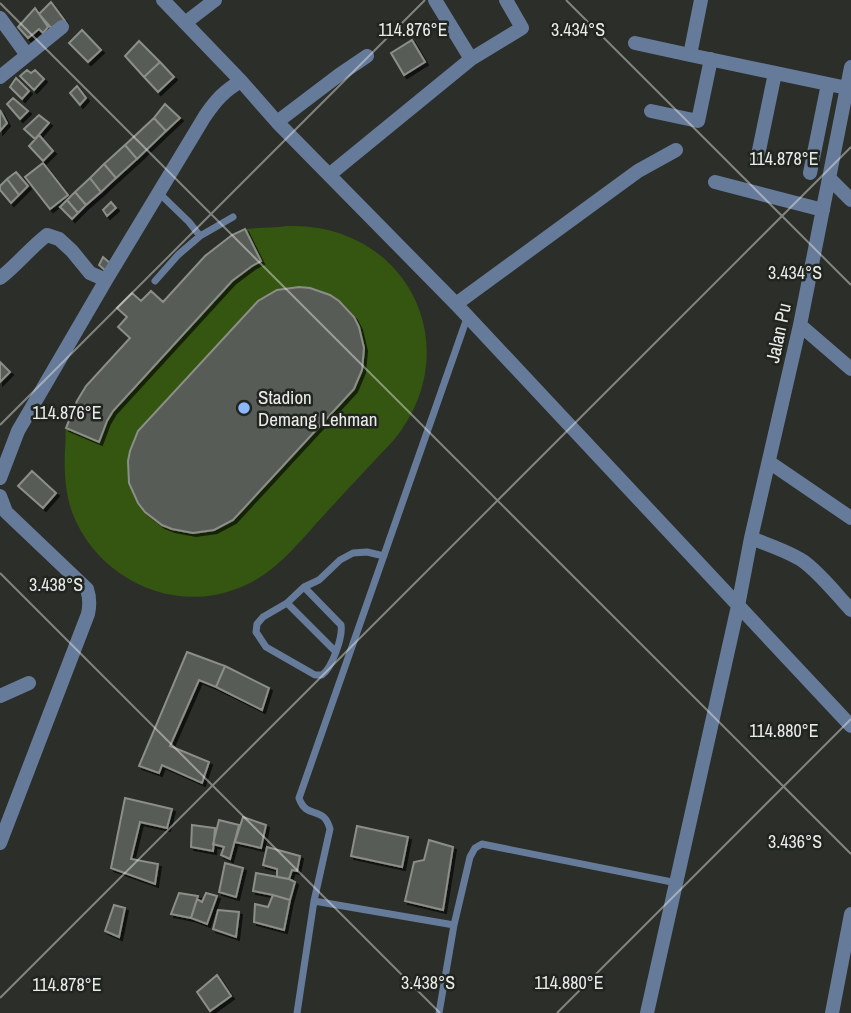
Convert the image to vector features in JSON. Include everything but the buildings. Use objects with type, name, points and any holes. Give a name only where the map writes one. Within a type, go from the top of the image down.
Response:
[{"type":"street","points":[[163,0],[277,122],[456,304],[851,726]]},
{"type":"street","points":[[185,23],[215,0]]},
{"type":"street","points":[[435,0],[471,60]]},
{"type":"street","points":[[329,175],[471,60],[523,28],[506,0]]},
{"type":"street","points":[[690,55],[701,0]]},
{"type":"street","points":[[0,18],[27,55]]},
{"type":"street","points":[[0,77],[62,27]]},
{"type":"street","points":[[635,43],[846,88]]},
{"type":"street","points":[[277,122],[367,56]]},
{"type":"street","points":[[651,111],[698,121],[711,60]]},
{"type":"street","name":"Jalan Pu","points":[[647,1013],[800,325],[851,67]]},
{"type":"street","points":[[757,160],[775,73]]},
{"type":"street","points":[[0,478],[18,431],[158,192],[212,106],[225,90],[240,81]]},
{"type":"street","points":[[810,173],[828,84]]},
{"type":"street","points":[[456,304],[638,171],[676,150]]},
{"type":"street","points":[[829,178],[851,200]]},
{"type":"street","points":[[716,182],[823,210]]},
{"type":"street","points":[[0,278],[47,235],[59,239],[90,273],[106,279]]},
{"type":"street","points":[[800,325],[851,369]]},
{"type":"street","points":[[769,461],[851,518]]},
{"type":"street","points":[[0,496],[6,512],[86,589],[90,604],[0,843]]},
{"type":"street","points":[[751,538],[802,560],[851,610]]},
{"type":"street","points":[[0,696],[29,683]]},
{"type":"street","points":[[832,1013],[851,914]]},
{"type":"lane","points":[[158,192],[190,222],[200,236]]},
{"type":"lane","points":[[155,281],[178,255],[200,236],[233,217]]},
{"type":"lane","points":[[297,1013],[314,901],[330,829],[324,815],[307,811],[299,798],[468,317]]},
{"type":"lane","points":[[304,587],[341,625],[342,632],[328,671],[322,676],[315,675],[266,646],[256,632],[257,624],[304,587],[319,580],[340,560],[353,553],[367,552],[384,556]]},
{"type":"lane","points":[[287,603],[335,650]]},
{"type":"lane","points":[[439,1013],[454,925],[470,857],[475,848],[482,844],[677,883]]},
{"type":"lane","points":[[314,901],[454,925]]},
{"type":"green space","name":"Stadion Demang Lehman","points":[[287,226],[329,230],[365,245],[394,268],[414,297],[425,331],[426,368],[415,405],[393,441],[295,547],[262,576],[236,589],[211,596],[186,597],[162,593],[117,572],[83,535],[72,512],[66,489],[66,431],[70,417],[93,381],[130,338],[118,327],[127,317],[117,308],[132,293],[141,301],[151,291],[164,302],[214,248],[237,232]]},
{"type":"place","name":"Stadion Demang Lehman","points":[[244,408]]}]
